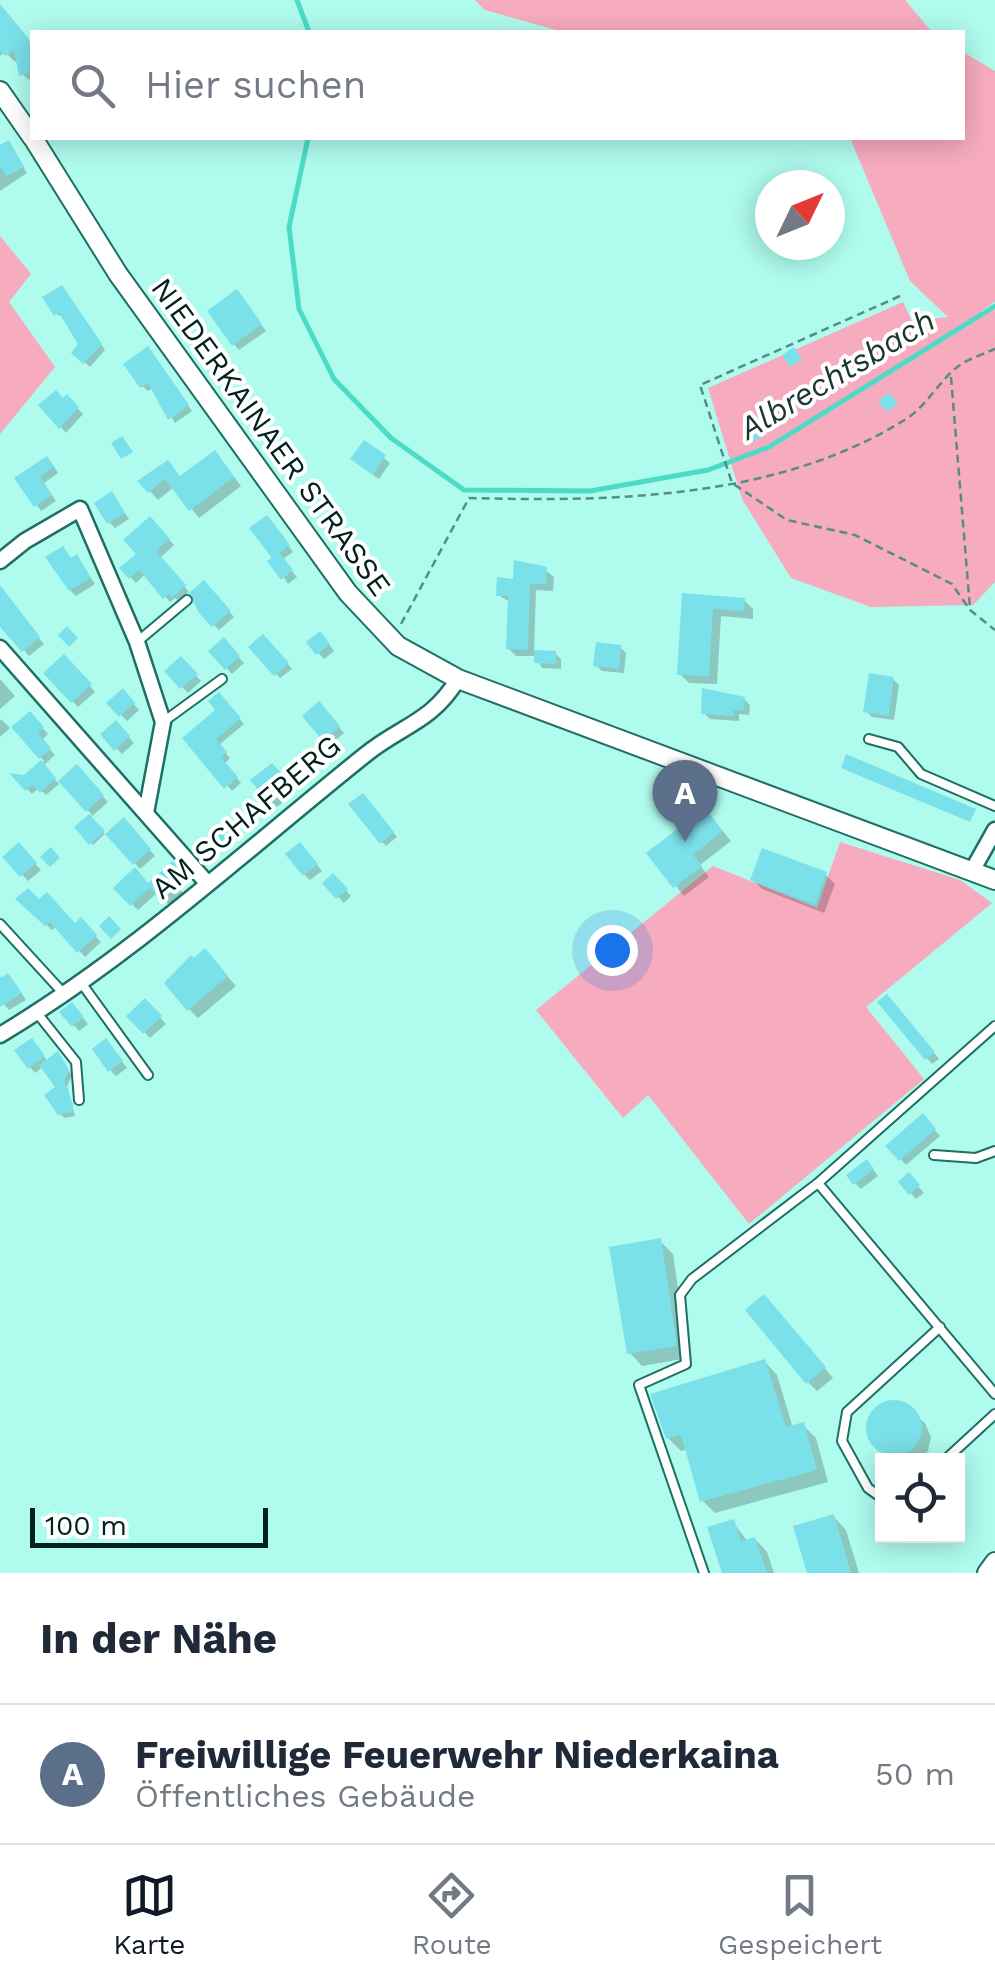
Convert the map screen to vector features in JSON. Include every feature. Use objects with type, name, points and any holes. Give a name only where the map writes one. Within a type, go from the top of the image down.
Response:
[{"type":"street","name":"NIEDERKAINAER STRASSE","points":[[0,91],[30,133]]},
{"type":"street","name":"NIEDERKAINAER STRASSE","points":[[35,140],[118,274],[348,593],[392,641],[420,662],[458,679],[995,880]]},
{"type":"street","points":[[0,561],[24,541],[80,509],[137,642],[163,722],[146,812]]},
{"type":"street","points":[[0,648],[208,884]]},
{"type":"street","name":"AM SCHAFBERG","points":[[0,1035],[82,984],[369,752],[442,706],[458,679]]},
{"type":"street","points":[[972,871],[995,830]]},
{"type":"street","points":[[987,1573],[995,1562]]},
{"type":"lane","points":[[137,642],[186,600]]},
{"type":"lane","points":[[163,722],[222,680]]},
{"type":"lane","points":[[869,739],[898,746],[921,774],[995,806]]},
{"type":"lane","points":[[0,924],[65,996]]},
{"type":"lane","points":[[82,984],[148,1075]]},
{"type":"lane","points":[[38,1012],[76,1062],[79,1100]]},
{"type":"lane","points":[[704,1573],[639,1385],[686,1364],[680,1295],[692,1279],[818,1183],[993,1031]]},
{"type":"lane","points":[[934,1155],[976,1158],[995,1152]]},
{"type":"lane","points":[[818,1183],[995,1394]]},
{"type":"lane","points":[[875,1493],[868,1488],[842,1441],[848,1412],[940,1327]]},
{"type":"lane","points":[[953,1453],[995,1414]]},
{"type":"path","points":[[900,296],[700,386],[732,483],[788,520],[855,535],[952,584],[970,610],[995,630]]},
{"type":"path","points":[[392,641],[469,498],[596,501],[732,483],[834,454],[909,418],[959,365],[995,349]]},
{"type":"path","points":[[951,374],[970,610]]},
{"type":"shaded area","points":[[475,0],[905,0],[930,30],[556,30],[485,10]]},
{"type":"shaded area","points":[[965,53],[995,71],[995,302],[980,312],[995,310],[995,582],[973,605],[871,607],[791,578],[742,499],[708,388],[903,302],[912,321],[948,317],[910,281],[851,140],[965,140]]},
{"type":"shaded area","points":[[0,236],[31,274],[9,302],[55,367],[0,434]]},
{"type":"shaded area","points":[[840,842],[960,880],[992,903],[866,1007],[924,1079],[749,1224],[648,1095],[623,1118],[536,1010],[713,866],[817,908]]},
{"type":"building","points":[[0,4],[29,39],[30,73],[19,76],[14,50],[5,56],[0,50]]},
{"type":"building","points":[[9,140],[24,167],[6,176],[0,166],[0,145]]},
{"type":"building","points":[[62,285],[102,344],[83,364],[71,353],[78,344],[59,313],[54,316],[42,297]]},
{"type":"building","points":[[237,289],[262,324],[232,346],[207,311]]},
{"type":"building","points":[[148,346],[189,405],[168,420],[148,383],[140,388],[123,364]]},
{"type":"building","points":[[794,347],[802,359],[790,367],[782,355]]},
{"type":"building","points":[[56,390],[63,398],[67,394],[79,407],[59,429],[38,405]]},
{"type":"building","points":[[890,393],[898,404],[886,412],[878,400]]},
{"type":"building","points":[[755,424],[762,437],[750,443],[743,431]]},
{"type":"building","points":[[122,436],[133,452],[121,459],[111,443]]},
{"type":"building","points":[[364,440],[386,455],[373,475],[350,459]]},
{"type":"building","points":[[215,450],[234,477],[189,511],[165,479],[148,493],[137,481],[168,460],[180,476]]},
{"type":"building","points":[[47,456],[54,466],[40,477],[52,495],[34,507],[14,478]]},
{"type":"building","points":[[112,491],[125,513],[107,524],[94,503]]},
{"type":"building","points":[[267,515],[290,545],[272,558],[249,528]]},
{"type":"building","points":[[150,516],[170,539],[156,551],[186,585],[172,598],[169,594],[163,599],[139,570],[129,579],[119,568],[136,554],[123,540]]},
{"type":"building","points":[[63,546],[71,558],[77,554],[91,578],[69,591],[45,557]]},
{"type":"building","points":[[280,553],[293,570],[281,580],[267,561]]},
{"type":"building","points":[[514,560],[547,567],[546,584],[530,584],[528,650],[506,649],[508,596],[496,596],[497,577],[513,579]]},
{"type":"building","points":[[204,580],[231,611],[212,627],[189,593]]},
{"type":"building","points":[[0,585],[40,637],[22,652],[0,627]]},
{"type":"building","points":[[682,593],[745,598],[744,611],[713,609],[709,676],[677,675]]},
{"type":"building","points":[[67,626],[78,638],[69,647],[58,635]]},
{"type":"building","points":[[320,631],[330,644],[316,655],[306,642]]},
{"type":"building","points":[[263,634],[289,663],[274,676],[248,647]]},
{"type":"building","points":[[224,637],[240,656],[225,670],[208,651]]},
{"type":"building","points":[[596,642],[621,645],[619,669],[593,666]]},
{"type":"building","points":[[534,650],[556,651],[556,664],[534,663]]},
{"type":"building","points":[[64,654],[92,684],[71,703],[43,673]]},
{"type":"building","points":[[181,656],[198,674],[180,689],[164,671]]},
{"type":"building","points":[[869,673],[894,677],[889,716],[863,712]]},
{"type":"building","points":[[123,688],[135,703],[119,717],[106,703]]},
{"type":"building","points":[[702,688],[745,697],[744,710],[734,710],[734,716],[701,714]]},
{"type":"building","points":[[219,692],[241,718],[216,739],[227,752],[221,757],[238,777],[224,789],[182,738],[215,710],[208,701]]},
{"type":"building","points":[[319,701],[340,726],[323,741],[302,716]]},
{"type":"building","points":[[30,711],[44,727],[38,733],[51,748],[39,759],[11,727]]},
{"type":"building","points":[[116,720],[130,736],[114,751],[100,734]]},
{"type":"building","points":[[846,754],[976,809],[970,822],[841,768]]},
{"type":"building","points":[[41,760],[56,778],[40,793],[33,785],[25,791],[9,773],[24,775]]},
{"type":"building","points":[[272,763],[281,773],[275,778],[285,790],[269,803],[250,780]]},
{"type":"building","points":[[77,764],[104,795],[86,812],[58,781]]},
{"type":"building","points":[[363,793],[394,832],[380,844],[348,804]]},
{"type":"building","points":[[705,808],[723,831],[693,855],[702,866],[673,888],[646,853]]},
{"type":"building","points":[[89,814],[105,831],[89,845],[74,827]]},
{"type":"building","points":[[124,817],[151,849],[133,865],[105,834]]},
{"type":"building","points":[[220,823],[230,834],[219,844],[209,832]]},
{"type":"building","points":[[19,842],[37,863],[20,877],[2,857]]},
{"type":"building","points":[[300,842],[318,864],[303,876],[285,854]]},
{"type":"building","points":[[51,847],[60,858],[50,867],[40,857]]},
{"type":"building","points":[[762,848],[827,872],[815,905],[750,880]]},
{"type":"building","points":[[173,861],[181,869],[172,878],[180,886],[161,901],[150,888],[130,906],[113,888],[135,867],[148,883]]},
{"type":"building","points":[[333,873],[348,889],[336,899],[322,883]]},
{"type":"building","points":[[28,888],[39,899],[47,892],[75,923],[81,917],[97,935],[77,953],[50,922],[45,926],[15,899]]},
{"type":"building","points":[[109,916],[121,929],[111,939],[99,926]]},
{"type":"building","points":[[205,948],[228,976],[187,1011],[164,983],[191,955],[194,958]]},
{"type":"building","points":[[8,973],[22,993],[0,1007],[0,978]]},
{"type":"building","points":[[887,994],[935,1052],[925,1060],[877,1002]]},
{"type":"building","points":[[145,998],[162,1016],[143,1034],[126,1016]]},
{"type":"building","points":[[72,1002],[84,1017],[72,1027],[59,1012]]},
{"type":"building","points":[[32,1038],[45,1056],[28,1069],[14,1050]]},
{"type":"building","points":[[106,1038],[123,1061],[108,1072],[92,1049]]},
{"type":"building","points":[[58,1051],[69,1070],[64,1081],[73,1105],[72,1112],[58,1115],[44,1095],[55,1087],[39,1065]]},
{"type":"building","points":[[923,1113],[936,1129],[899,1161],[885,1146]]},
{"type":"building","points":[[867,1159],[874,1169],[853,1185],[846,1175]]},
{"type":"building","points":[[909,1172],[920,1185],[909,1195],[898,1182]]},
{"type":"building","points":[[661,1238],[677,1346],[627,1354],[609,1247]]},
{"type":"building","points":[[764,1294],[826,1367],[806,1384],[745,1310]]},
{"type":"building","points":[[765,1359],[786,1427],[804,1422],[817,1470],[700,1502],[681,1435],[666,1439],[650,1394]]},
{"type":"building","points":[[883,1402],[905,1402],[920,1417],[920,1439],[906,1453],[882,1453],[868,1439],[868,1417]]},
{"type":"building","points":[[834,1514],[851,1573],[807,1573],[793,1526]]},
{"type":"building","points":[[734,1519],[741,1541],[755,1537],[767,1573],[722,1573],[707,1527]]},
{"type":"waterway","name":"Albrechtsbach","points":[[297,0],[308,30]]},
{"type":"waterway","name":"Albrechtsbach","points":[[308,140],[289,227],[299,309],[334,379],[391,438],[464,490],[590,491],[708,470],[769,447],[995,306]]},
{"type":"place","name":"Freiwillige Feuerwehr Niederkaina","points":[[685,842]]}]
